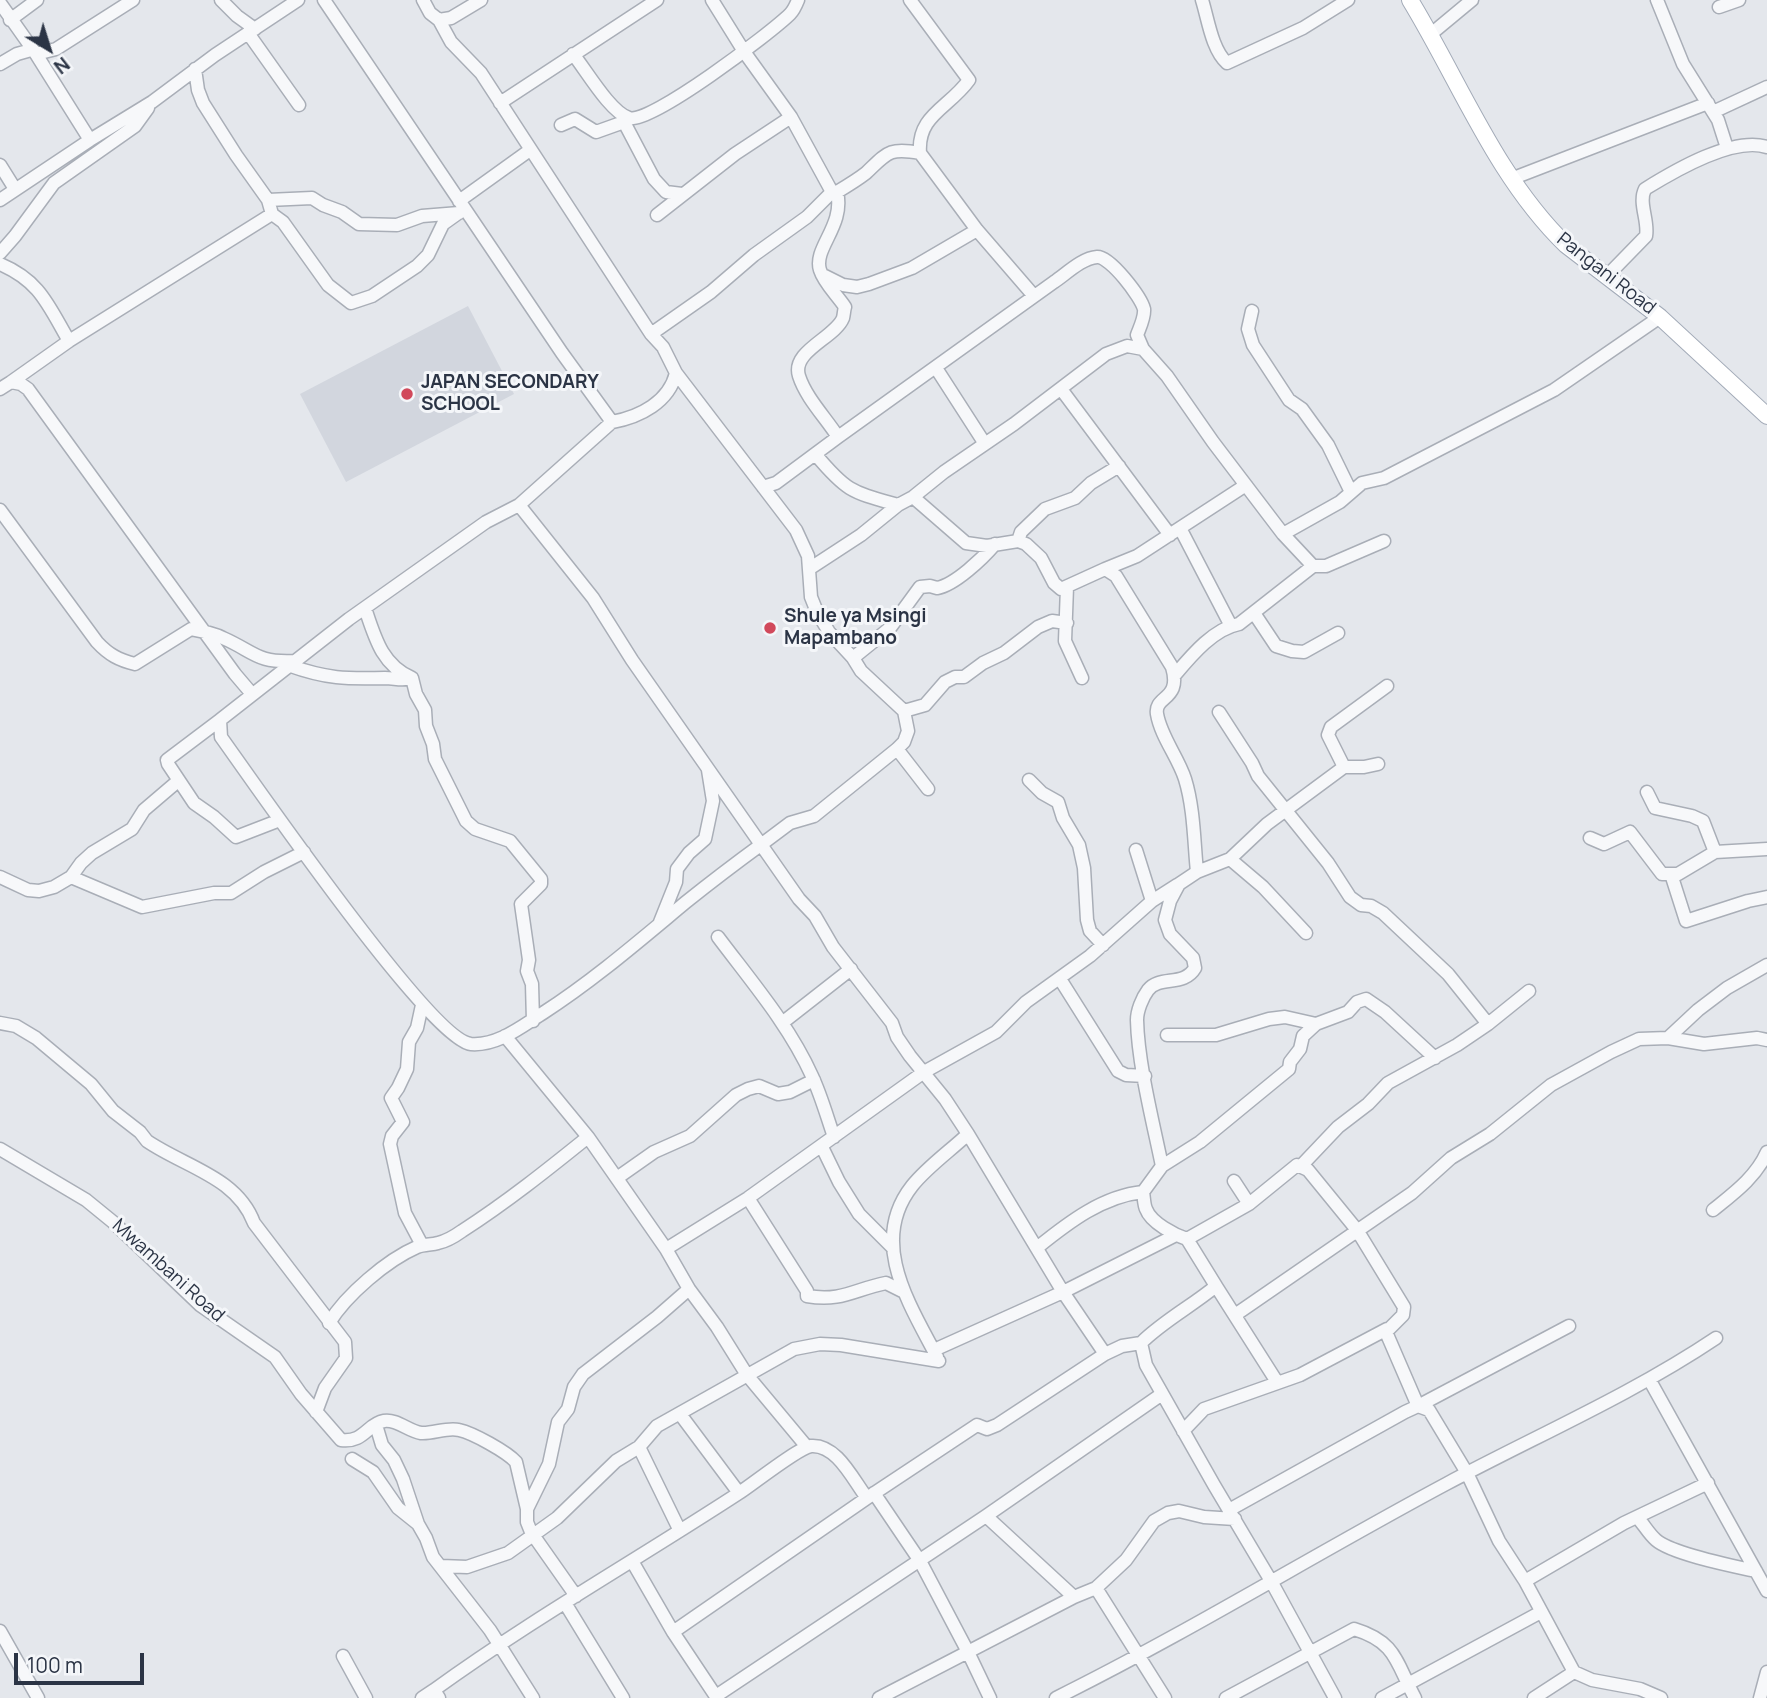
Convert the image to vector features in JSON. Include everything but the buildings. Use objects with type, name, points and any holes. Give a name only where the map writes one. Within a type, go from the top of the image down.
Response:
[{"type":"main road","name":"Pangani Road","points":[[1410,0],[1511,179],[1552,232],[1660,317],[1767,416]]},
{"type":"street","points":[[10,20],[37,0]]},
{"type":"street","points":[[0,64],[17,54],[56,49],[133,0]]},
{"type":"street","points":[[221,0],[251,31],[299,105]]},
{"type":"street","points":[[0,200],[152,102],[195,69],[298,0]]},
{"type":"street","points":[[324,0],[461,208],[612,422]]},
{"type":"street","points":[[220,720],[221,737],[341,903],[422,1005],[462,1042],[480,1044],[505,1036],[533,1021],[595,978],[762,844],[790,824],[814,816],[897,749],[904,742],[908,731],[904,712],[861,671],[829,632],[817,612],[811,597],[808,556],[796,530],[676,373],[663,347],[650,334],[481,72],[452,42],[423,0]]},
{"type":"street","points":[[439,20],[451,18],[481,0]]},
{"type":"street","points":[[500,103],[657,0]]},
{"type":"street","points":[[712,0],[745,53],[792,117],[835,192],[839,212],[833,230],[819,255],[821,274],[845,307],[843,318],[834,330],[804,355],[798,374],[838,437]]},
{"type":"street","points":[[561,125],[575,119],[596,132],[655,110],[745,53],[793,12],[798,0]]},
{"type":"street","points":[[910,0],[969,80],[923,126],[919,141],[920,153],[977,230],[1034,296]]},
{"type":"street","points":[[1202,0],[1214,40],[1227,63],[1303,28],[1348,0]]},
{"type":"street","points":[[1431,34],[1472,0]]},
{"type":"street","points":[[1657,0],[1683,64],[1723,130],[1727,148]]},
{"type":"street","points":[[1719,7],[1739,0]]},
{"type":"street","points":[[0,3],[90,140]]},
{"type":"street","points":[[573,54],[616,110],[627,120],[654,179],[666,192],[682,194]]},
{"type":"street","points":[[195,69],[203,103],[268,200],[272,214],[283,222],[328,285],[351,303],[372,296],[417,266],[428,255],[443,224],[530,150]]},
{"type":"street","points":[[1511,179],[1767,87]]},
{"type":"street","points":[[0,253],[54,183],[135,126],[152,102]]},
{"type":"street","points":[[657,215],[735,154],[792,117]]},
{"type":"street","points":[[1608,275],[1646,236],[1648,228],[1642,196],[1645,189],[1727,148],[1752,143],[1767,147]]},
{"type":"street","points":[[650,334],[712,292],[754,255],[835,192],[865,173],[885,153],[903,150],[920,153]]},
{"type":"street","points":[[0,165],[15,189]]},
{"type":"street","points":[[268,200],[313,198],[359,224],[372,225],[397,225],[422,216],[461,208]]},
{"type":"street","points":[[5,385],[69,341],[272,214]]},
{"type":"street","points":[[821,274],[843,285],[857,287],[869,284],[912,268],[977,230]]},
{"type":"street","points":[[763,487],[776,483],[1034,296],[1082,263],[1097,257],[1109,260],[1142,303],[1145,313],[1137,335],[1143,349],[1167,376],[1283,534],[1313,566]]},
{"type":"street","points":[[0,264],[23,274],[32,282],[69,341]]},
{"type":"street","points":[[1252,311],[1248,329],[1253,345],[1289,400],[1302,409],[1328,445],[1350,492]]},
{"type":"street","points":[[1283,534],[1340,502],[1362,483],[1384,478],[1554,390],[1660,317]]},
{"type":"street","points":[[809,569],[861,535],[898,505],[1106,354],[1127,346],[1143,349]]},
{"type":"street","points":[[936,368],[985,444]]},
{"type":"street","points":[[280,820],[236,837],[194,803],[167,760],[365,608],[486,522],[520,505],[612,422],[632,418],[653,407],[673,384],[676,373]]},
{"type":"street","points":[[5,385],[21,384],[27,389],[252,694]]},
{"type":"street","points":[[1061,388],[1119,466],[1175,531],[1231,626]]},
{"type":"street","points":[[816,454],[839,483],[857,494],[898,505]]},
{"type":"street","points":[[1018,541],[1021,532],[1045,509],[1075,498],[1091,483],[1119,466]]},
{"type":"street","points":[[912,497],[966,543],[979,546],[1018,541],[1026,544],[1041,558],[1054,583],[1061,589],[1137,556],[1246,485]]},
{"type":"street","points":[[520,505],[593,598],[632,660],[707,768],[892,1023],[897,1037],[968,1135],[1063,1292],[1105,1354]]},
{"type":"street","points":[[0,510],[85,626],[107,653],[120,660],[135,664],[191,629],[224,638],[270,661],[292,663],[309,673],[342,680],[386,678],[402,681],[412,678]]},
{"type":"street","points":[[1174,676],[1214,637],[1239,624],[1313,566],[1326,566],[1384,541]]},
{"type":"street","points":[[853,658],[890,628],[920,587],[930,586],[937,589],[948,584],[984,557],[995,544]]},
{"type":"street","points":[[1105,569],[1116,576],[1172,667],[1175,687],[1158,704],[1157,710],[1161,727],[1185,779],[1197,872]]},
{"type":"street","points":[[1067,587],[1065,641],[1082,678]]},
{"type":"street","points":[[365,608],[386,660],[412,678],[416,694],[425,710],[426,726],[435,759],[466,821],[475,829],[510,841],[541,879],[541,884],[521,904],[529,960],[527,971],[532,984],[533,1021]]},
{"type":"street","points":[[1254,613],[1276,646],[1292,651],[1304,652],[1338,633]]},
{"type":"street","points":[[904,712],[925,705],[945,682],[955,677],[964,677],[983,663],[1004,653],[1038,627],[1052,621],[1067,622]]},
{"type":"street","points":[[1344,768],[1328,735],[1331,727],[1387,686]]},
{"type":"street","points":[[1219,712],[1258,776],[1328,863],[1350,897],[1361,905],[1371,906],[1383,913],[1448,974],[1488,1024]]},
{"type":"street","points":[[897,749],[928,789]]},
{"type":"street","points":[[666,1249],[748,1198],[924,1072],[996,1032],[1026,1002],[1060,979],[1152,901],[1197,872],[1230,859],[1284,810],[1344,768],[1354,769],[1378,764]]},
{"type":"street","points":[[659,925],[676,882],[677,869],[689,853],[705,839],[713,801],[707,768]]},
{"type":"street","points":[[1029,780],[1042,793],[1058,802],[1063,818],[1079,845],[1084,868],[1087,920],[1090,931],[1103,944]]},
{"type":"street","points":[[0,877],[27,890],[39,891],[54,887],[71,877],[92,853],[132,829],[144,810],[178,781]]},
{"type":"street","points":[[1647,792],[1655,808],[1703,821],[1715,852]]},
{"type":"street","points":[[1590,838],[1604,844],[1630,832],[1662,874],[1678,874],[1715,852],[1767,849]]},
{"type":"street","points":[[1136,850],[1152,901]]},
{"type":"street","points":[[71,877],[142,907],[214,893],[231,893],[264,872],[304,852]]},
{"type":"street","points":[[1230,859],[1263,887],[1306,933]]},
{"type":"street","points":[[1671,874],[1686,921],[1767,897]]},
{"type":"street","points":[[1162,1166],[1137,1019],[1148,990],[1155,984],[1179,981],[1191,975],[1195,968],[1193,958],[1170,934],[1165,920],[1170,901],[1179,884]]},
{"type":"street","points":[[718,937],[782,1023],[814,1080],[834,1137]]},
{"type":"street","points":[[1668,1038],[1727,988],[1767,965]]},
{"type":"street","points":[[782,1023],[851,969]]},
{"type":"street","points":[[1060,979],[1118,1072],[1145,1076]]},
{"type":"street","points":[[1301,1166],[1338,1127],[1368,1104],[1388,1083],[1435,1058],[1488,1024],[1529,991]]},
{"type":"street","points":[[1038,1247],[1086,1213],[1118,1197],[1143,1192],[1162,1166],[1200,1142],[1289,1069],[1290,1062],[1300,1049],[1303,1036],[1316,1024],[1348,1012],[1357,1002],[1366,999],[1385,1012],[1435,1058]]},
{"type":"street","points":[[422,1005],[417,1028],[409,1042],[407,1069],[391,1098],[403,1122],[390,1144],[405,1213],[422,1245]]},
{"type":"street","points":[[1167,1035],[1216,1035],[1269,1019],[1285,1017],[1316,1024]]},
{"type":"street","points":[[0,1023],[16,1026],[36,1038],[91,1084],[113,1111],[140,1132],[147,1141],[226,1184],[241,1197],[254,1223],[345,1342],[346,1358],[325,1388],[316,1412]]},
{"type":"street","points":[[505,1036],[588,1137],[666,1249],[689,1289],[746,1372],[807,1447]]},
{"type":"street","points":[[1235,1315],[1412,1193],[1451,1158],[1490,1134],[1551,1085],[1611,1052],[1639,1039],[1668,1038],[1704,1044],[1758,1038],[1767,1040]]},
{"type":"street","points":[[617,1178],[654,1152],[690,1136],[736,1095],[748,1089],[759,1086],[778,1094],[790,1092],[814,1080]]},
{"type":"street","points":[[530,1525],[584,1495],[616,1461],[639,1447],[657,1426],[746,1372],[787,1352],[807,1345],[841,1345],[939,1361],[902,1291],[892,1235],[899,1206],[912,1185],[968,1135]]},
{"type":"street","points":[[329,1323],[337,1309],[352,1294],[394,1259],[422,1245],[440,1243],[462,1231],[521,1190],[588,1137]]},
{"type":"street","points":[[822,1147],[859,1214],[893,1248]]},
{"type":"street","name":"Mwambani Road","points":[[0,1149],[86,1200],[200,1304],[275,1357],[316,1412],[341,1440],[356,1440],[376,1425]]},
{"type":"street","points":[[1713,1210],[1749,1180],[1767,1152]]},
{"type":"street","points":[[933,1350],[1249,1204],[1297,1165],[1301,1166],[1312,1174],[1357,1230],[1404,1307],[1404,1315],[1387,1329],[1328,1362],[1204,1409],[1173,1412]]},
{"type":"street","points":[[1234,1181],[1249,1204]]},
{"type":"street","points":[[1143,1192],[1146,1210],[1182,1237],[1277,1382]]},
{"type":"street","points":[[748,1198],[807,1291],[807,1296],[822,1298],[855,1294],[886,1283],[902,1291]]},
{"type":"street","points":[[673,1632],[977,1425],[988,1429],[998,1425],[1105,1354],[1122,1346],[1141,1343],[1216,1286]]},
{"type":"street","points":[[434,1557],[467,1567],[508,1553],[530,1525],[558,1422],[568,1409],[574,1387],[583,1374],[689,1289]]},
{"type":"street","points":[[881,1697],[1096,1588],[1126,1560],[1154,1521],[1167,1513],[1179,1511],[1204,1517],[1232,1515],[1418,1406],[1569,1326]]},
{"type":"street","points":[[1387,1329],[1387,1335],[1418,1406],[1429,1410],[1467,1473],[1499,1541],[1525,1581],[1574,1672],[1592,1680],[1640,1689],[1661,1698]]},
{"type":"street","points":[[1056,1698],[1139,1656],[1467,1473],[1649,1379],[1716,1338]]},
{"type":"street","points":[[1141,1343],[1146,1365],[1182,1431],[1271,1581],[1335,1698]]},
{"type":"street","points":[[1649,1379],[1767,1591]]},
{"type":"street","points":[[632,1561],[673,1632],[716,1697],[920,1561],[1162,1394]]},
{"type":"street","points":[[1182,1431],[1204,1409]]},
{"type":"street","points":[[680,1414],[738,1493]]},
{"type":"street","points":[[533,1698],[500,1644],[454,1587],[434,1557],[418,1524],[403,1479],[394,1460],[382,1445],[376,1425],[387,1421],[420,1433],[459,1430],[496,1446],[516,1462],[530,1525],[623,1698]]},
{"type":"street","points":[[639,1447],[679,1529]]},
{"type":"street","points":[[422,1698],[436,1694],[500,1644],[807,1447],[823,1447],[832,1452],[870,1496],[920,1561],[990,1698]]},
{"type":"street","points":[[352,1459],[373,1472],[398,1508],[418,1524]]},
{"type":"street","points":[[1525,1581],[1624,1523],[1708,1483]]},
{"type":"street","points":[[986,1516],[1074,1597]]},
{"type":"street","points":[[1638,1518],[1654,1539],[1662,1544],[1710,1561],[1756,1572]]},
{"type":"street","points":[[1096,1588],[1165,1698]]},
{"type":"street","points":[[1382,1698],[1541,1612]]},
{"type":"street","points":[[1226,1698],[1356,1629],[1392,1650],[1415,1698]]},
{"type":"street","points":[[0,1631],[38,1698]]},
{"type":"street","points":[[343,1656],[366,1698]]},
{"type":"street","points":[[1534,1698],[1574,1672]]},
{"type":"street","points":[[1760,1698],[1767,1672]]},
{"type":"shaded area","name":"JAPAN SECONDARY SCHOOL","points":[[468,306],[514,394],[346,482],[300,394]]},
{"type":"place","name":"JAPAN SECONDARY SCHOOL","points":[[407,394]]},
{"type":"place","name":"Shule ya Msingi Mapambano","points":[[770,628]]}]
